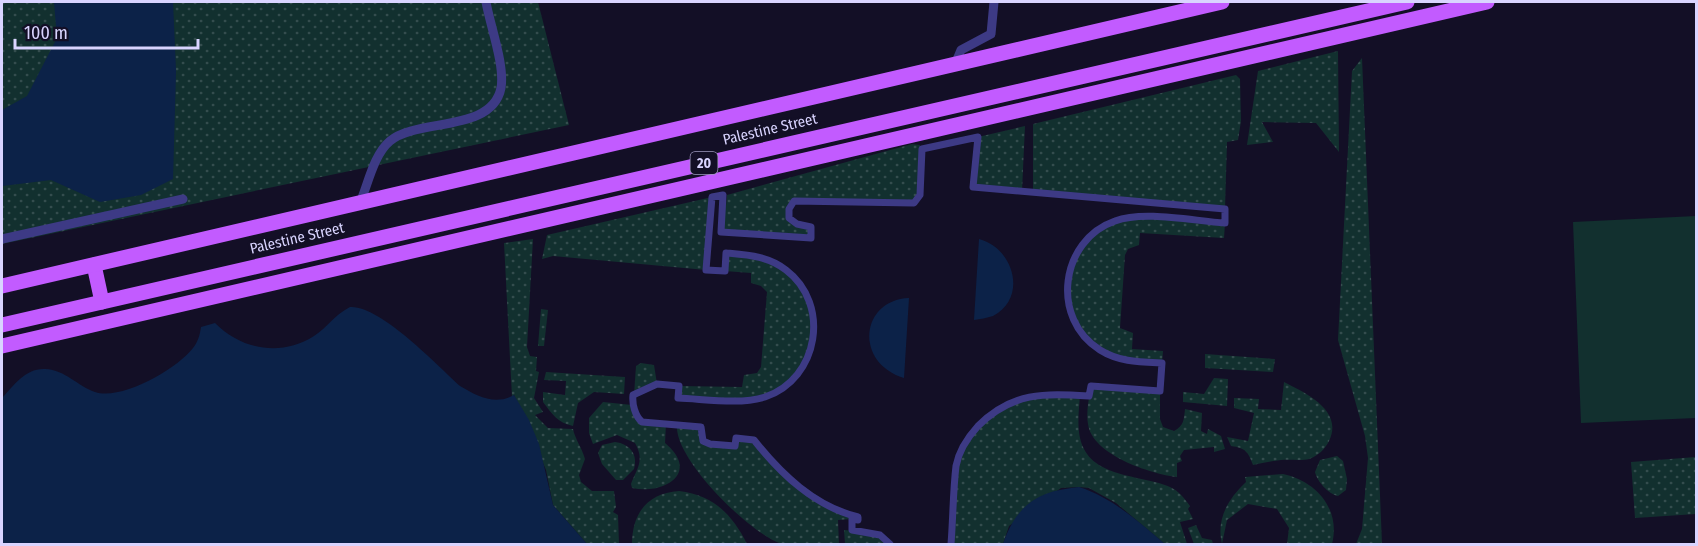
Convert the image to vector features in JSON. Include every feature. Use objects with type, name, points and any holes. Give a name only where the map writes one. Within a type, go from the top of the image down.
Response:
[{"type":"main road","name":"Palestine Street","points":[[2,286],[956,62],[1222,2]]},
{"type":"main road","name":"Palestine Street","points":[[2,325],[1407,2]]},
{"type":"main road","points":[[2,346],[1487,2]]},
{"type":"main road","points":[[965,123],[993,96]]},
{"type":"main road","points":[[900,117],[917,126],[935,130]]},
{"type":"main road","points":[[94,265],[102,302]]},
{"type":"street","points":[[360,203],[381,150],[395,137],[471,118],[493,105],[501,86],[486,2]]},
{"type":"street","points":[[956,62],[961,50],[991,34],[994,2]]},
{"type":"street","points":[[890,544],[880,535],[852,530],[852,519],[858,520],[858,517],[809,494],[783,473],[754,440],[736,438],[735,446],[710,444],[703,441],[701,427],[642,422],[638,417],[632,405],[633,395],[657,384],[679,386],[678,398],[746,400],[764,397],[790,382],[804,364],[812,347],[814,327],[812,308],[803,288],[788,271],[757,255],[726,253],[724,271],[706,270],[712,197],[723,195],[721,232],[811,238],[811,227],[796,224],[789,218],[789,209],[794,201],[914,203],[920,195],[922,149],[978,137],[973,187],[1225,209],[1224,223],[1135,217],[1115,220],[1097,229],[1084,243],[1072,260],[1067,280],[1069,307],[1078,328],[1098,349],[1115,358],[1162,363],[1160,391],[1091,386],[1089,396],[1034,395],[1008,403],[989,415],[973,431],[962,448],[957,464],[951,544]]},
{"type":"street","points":[[2,239],[183,199]]},
{"type":"green space","points":[[2,2],[538,2],[569,125],[2,244]]},
{"type":"green space","points":[[1338,51],[1339,152],[1316,123],[1262,122],[1273,142],[1247,145],[1258,71]]},
{"type":"green space","points":[[1362,58],[1382,544],[1356,544],[1362,529],[1368,458],[1365,436],[1338,340],[1352,71]]},
{"type":"green space","points":[[1236,75],[1240,79],[1241,121],[1238,140],[1227,142],[1225,209],[1033,192],[1033,124]]},
{"type":"green space","points":[[1025,126],[1022,191],[973,187],[978,137]]},
{"type":"green space","points":[[912,144],[920,145],[922,149],[917,200],[794,201],[789,218],[811,227],[811,238],[721,232],[722,206],[726,206],[727,195]]},
{"type":"green space","points":[[712,197],[706,270],[553,256],[542,259],[547,235]]},
{"type":"green space","points":[[1696,216],[1696,418],[1581,423],[1573,222]]},
{"type":"green space","points":[[1135,217],[1225,223],[1224,238],[1140,233],[1139,245],[1128,249],[1125,255],[1120,328],[1133,333],[1132,349],[1163,351],[1162,363],[1134,362],[1098,349],[1072,317],[1069,269],[1097,229]]},
{"type":"green space","points":[[533,239],[527,347],[530,356],[537,357],[536,371],[539,372],[534,398],[543,412],[535,415],[548,428],[573,429],[585,459],[579,475],[581,482],[592,491],[614,491],[616,507],[613,512],[618,515],[619,544],[587,544],[553,505],[546,470],[514,395],[512,397],[504,243]]},
{"type":"green space","points":[[726,253],[757,255],[788,271],[812,308],[809,356],[782,388],[746,400],[678,398],[679,386],[742,387],[744,375],[757,373],[761,367],[767,292],[761,286],[751,283],[751,273],[725,271]]},
{"type":"green space","points":[[541,309],[548,310],[544,346],[538,346]]},
{"type":"green space","points":[[1205,354],[1275,359],[1273,372],[1205,368]]},
{"type":"green space","points":[[641,363],[654,365],[657,384],[634,395],[636,366]]},
{"type":"green space","points":[[546,372],[625,377],[624,394],[594,392],[578,403],[573,426],[568,425],[556,417],[543,402],[543,392],[565,395],[566,381],[544,380]]},
{"type":"green space","points":[[1214,378],[1228,379],[1227,406],[1183,402],[1183,392],[1204,394]]},
{"type":"green space","points":[[1284,382],[1311,397],[1327,412],[1332,430],[1329,441],[1321,452],[1309,459],[1281,460],[1253,465],[1246,451],[1231,446],[1227,437],[1248,441],[1254,413],[1234,408],[1234,398],[1259,399],[1258,409],[1281,410]]},
{"type":"green space","points":[[1091,386],[1160,391],[1160,419],[1163,427],[1174,431],[1180,427],[1185,409],[1202,413],[1201,431],[1207,434],[1208,429],[1221,436],[1225,449],[1214,452],[1214,447],[1184,450],[1180,456],[1182,461],[1177,463],[1177,477],[1153,472],[1124,461],[1111,454],[1092,435],[1087,415]]},
{"type":"green space","points":[[1033,395],[1080,395],[1078,416],[1080,438],[1085,451],[1105,468],[1170,487],[1179,493],[1190,506],[1188,509],[1193,519],[1180,522],[1187,544],[1165,544],[1116,503],[1089,488],[1079,487],[1061,488],[1009,526],[1003,544],[951,544],[956,476],[965,445],[993,413]]},
{"type":"green space","points":[[603,402],[632,405],[639,420],[666,424],[665,443],[680,464],[679,472],[674,479],[656,488],[632,488],[631,484],[640,460],[635,443],[617,435],[593,444],[589,433],[589,418]]},
{"type":"green space","points":[[677,425],[701,427],[703,441],[734,446],[736,438],[754,440],[783,473],[852,519],[838,520],[839,544],[785,544],[766,536],[732,509],[700,474],[687,456],[679,439]]},
{"type":"green space","points":[[615,442],[629,447],[634,454],[634,469],[623,480],[616,480],[602,464],[598,453],[602,445]]},
{"type":"green space","points":[[1337,456],[1343,461],[1347,479],[1346,490],[1338,496],[1330,493],[1324,487],[1315,472],[1320,460]]},
{"type":"green space","points":[[1696,457],[1696,514],[1635,518],[1631,462]]},
{"type":"green space","points":[[1283,474],[1306,483],[1323,498],[1333,519],[1332,544],[1287,544],[1289,528],[1277,509],[1248,504],[1227,520],[1222,544],[1222,518],[1229,502],[1246,482],[1245,477]]},
{"type":"green space","points":[[679,491],[702,497],[720,508],[735,524],[747,544],[632,544],[635,523],[643,507],[658,496]]},
{"type":"green space","points":[[1196,525],[1202,538],[1212,540],[1213,544],[1194,544],[1188,528]]},
{"type":"green space","points":[[844,530],[874,533],[890,544],[845,544]]},
{"type":"water","points":[[54,2],[173,2],[176,71],[173,179],[141,195],[100,202],[51,180],[2,186],[2,110],[27,96],[57,38]]},
{"type":"water","points":[[979,239],[991,244],[1001,252],[1012,274],[1013,286],[1011,298],[1004,308],[993,316],[974,320]]},
{"type":"water","points":[[909,298],[904,378],[888,370],[877,359],[871,347],[869,333],[873,320],[881,309],[893,301]]},
{"type":"water","points":[[350,307],[362,309],[392,326],[466,390],[493,400],[514,395],[529,420],[539,444],[553,505],[587,544],[2,544],[2,398],[26,374],[38,369],[52,370],[95,392],[106,394],[119,392],[148,381],[175,365],[195,346],[201,327],[215,323],[249,345],[262,348],[288,347],[314,336]]},
{"type":"water","points":[[1079,487],[1114,504],[1165,544],[1003,544],[1015,519],[1031,502],[1052,492]]}]
